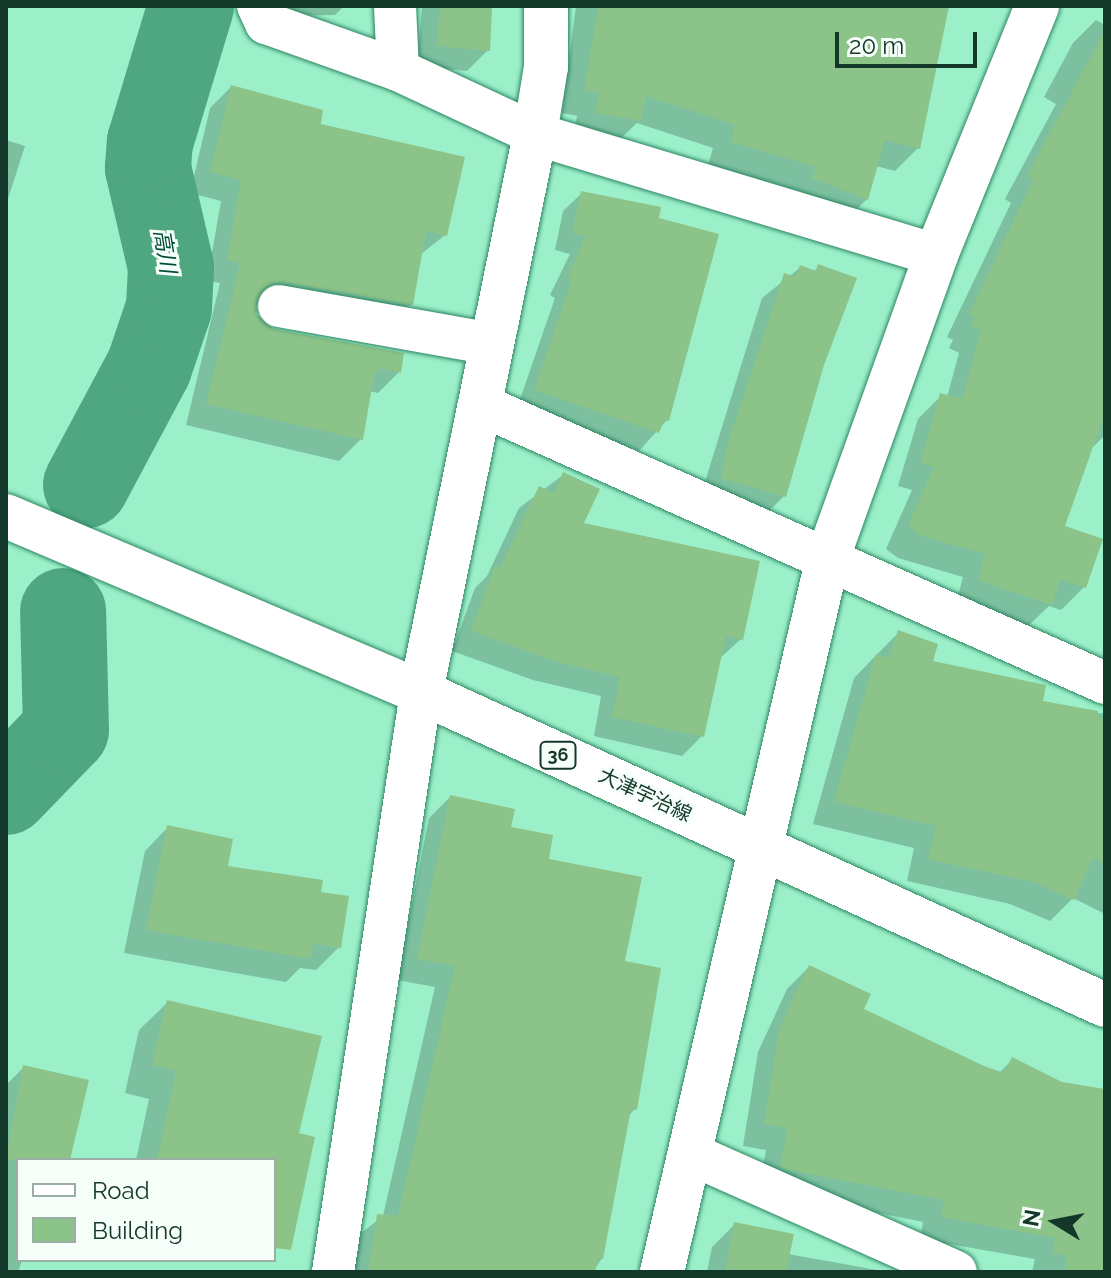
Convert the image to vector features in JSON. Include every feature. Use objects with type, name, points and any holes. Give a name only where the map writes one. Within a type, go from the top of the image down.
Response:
[{"type":"street","points":[[258,6],[266,23],[398,70],[535,134],[936,255]]},
{"type":"street","points":[[395,6],[398,70]]},
{"type":"street","points":[[333,1272],[421,692],[535,134],[546,67],[546,6]]},
{"type":"street","points":[[662,1272],[828,557],[936,255],[1037,6]]},
{"type":"street","points":[[279,306],[493,344]]},
{"type":"street","points":[[481,405],[828,557],[1101,669]]},
{"type":"street","name":"大津宇治線","points":[[6,516],[421,692],[1105,1005]]},
{"type":"street","points":[[691,1154],[956,1272]]},
{"type":"building","points":[[440,6],[492,8],[490,51],[437,46]]},
{"type":"building","points":[[598,6],[949,6],[920,149],[885,140],[868,200],[812,178],[817,167],[730,142],[735,125],[646,96],[641,121],[595,113],[599,93],[584,90]]},
{"type":"building","points":[[1105,30],[1105,413],[1065,526],[1103,539],[1086,588],[1060,579],[1052,605],[978,580],[985,554],[921,536],[908,525],[934,467],[920,463],[940,393],[962,399],[981,330],[971,325],[975,316],[969,314],[1033,180],[1027,176]]},
{"type":"building","points":[[231,85],[323,110],[321,124],[465,157],[447,236],[426,231],[413,305],[283,282],[270,284],[256,301],[257,315],[274,329],[404,353],[401,373],[380,368],[374,375],[363,440],[206,404],[240,263],[227,260],[241,180],[210,172]]},
{"type":"building","points":[[581,191],[661,207],[659,218],[719,234],[669,421],[664,420],[659,433],[534,390],[572,279],[567,277],[586,236],[572,233]]},
{"type":"building","points":[[818,264],[857,278],[824,365],[786,497],[721,478],[728,443],[784,273],[796,277],[800,265],[816,271]]},
{"type":"building","points":[[563,472],[600,489],[584,523],[760,561],[743,640],[726,636],[704,737],[612,717],[620,677],[554,661],[471,631],[495,566],[500,568],[539,486],[554,493]]},
{"type":"building","points":[[898,630],[938,644],[933,661],[1046,685],[1043,701],[1098,711],[1097,718],[1105,719],[1105,864],[1093,858],[1074,900],[1033,882],[928,859],[936,826],[834,802],[876,654],[889,658]]},
{"type":"building","points":[[450,795],[515,809],[511,827],[553,835],[549,859],[642,877],[625,961],[661,968],[637,1110],[631,1109],[603,1259],[598,1258],[595,1272],[368,1272],[377,1214],[398,1216],[455,966],[417,959]]},
{"type":"building","points":[[167,825],[233,839],[228,866],[323,880],[321,892],[349,896],[341,948],[313,944],[311,959],[146,930]]},
{"type":"building","points":[[809,965],[871,994],[864,1009],[984,1066],[1004,1073],[1012,1057],[1062,1082],[1105,1089],[1105,1272],[1064,1272],[1067,1256],[1052,1253],[1055,1238],[941,1217],[944,1200],[780,1168],[787,1128],[764,1124],[779,1029]]},
{"type":"building","points":[[167,1000],[322,1036],[299,1133],[315,1137],[291,1250],[276,1248],[276,1158],[157,1158],[176,1071],[152,1065]]},
{"type":"building","points":[[23,1065],[89,1080],[70,1158],[6,1160]]},
{"type":"building","points":[[734,1222],[794,1234],[786,1272],[725,1272]]},
{"type":"waterway","name":"高川","points":[[86,485],[149,367],[169,308],[171,267],[148,168],[150,142],[191,6]]},
{"type":"waterway","name":"高川","points":[[6,792],[66,730],[63,611]]}]
